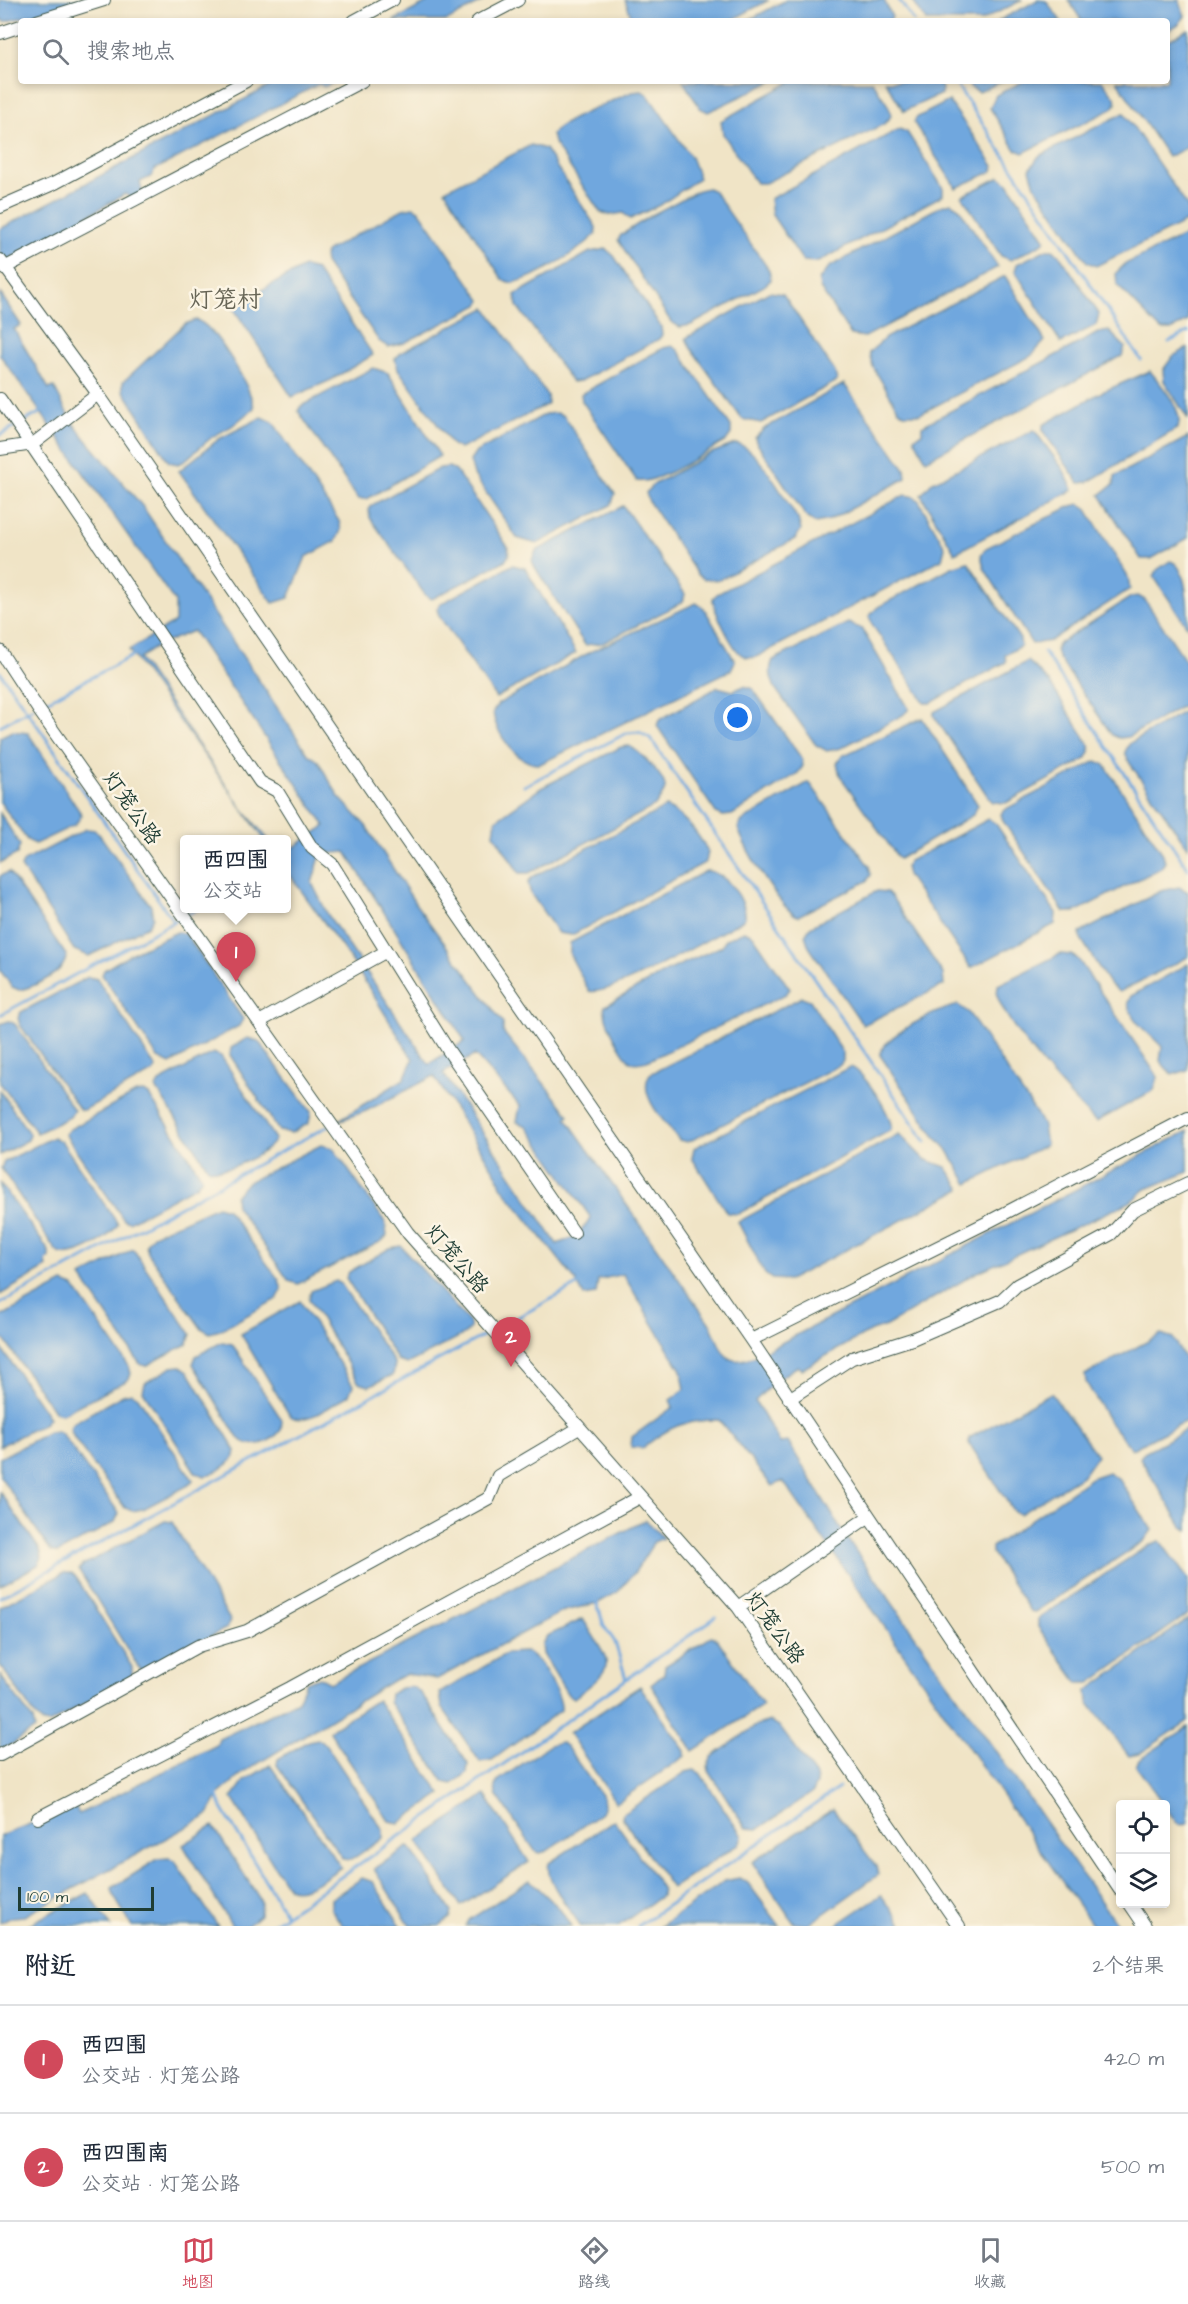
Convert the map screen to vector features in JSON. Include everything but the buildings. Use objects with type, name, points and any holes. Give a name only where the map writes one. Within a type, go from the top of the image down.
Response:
[{"type":"street","points":[[47,18],[104,0]]},
{"type":"street","points":[[360,18],[393,0]]},
{"type":"street","points":[[484,18],[518,0]]},
{"type":"street","points":[[0,33],[18,27]]},
{"type":"street","points":[[0,207],[55,183],[240,84]]},
{"type":"street","points":[[356,84],[3,263],[98,394],[751,1340],[1116,1884]]},
{"type":"street","points":[[0,449],[33,444],[98,394]]},
{"type":"street","points":[[0,399],[33,444],[260,782],[277,791],[312,848],[332,864],[459,1067],[574,1233]]},
{"type":"street","name":"灯笼公路","points":[[0,651],[35,705],[180,910]]},
{"type":"street","name":"灯笼公路","points":[[182,913],[408,1233],[738,1608],[959,1926]]},
{"type":"street","points":[[259,1022],[385,952]]},
{"type":"street","points":[[751,1340],[988,1222],[1188,1118]]},
{"type":"street","points":[[789,1399],[852,1358],[912,1339],[1000,1300],[1017,1285],[1111,1234],[1132,1210],[1188,1183]]},
{"type":"street","points":[[0,1755],[198,1646],[247,1631],[489,1498],[498,1476],[579,1428]]},
{"type":"street","points":[[38,1818],[290,1688],[640,1497]]},
{"type":"street","points":[[738,1608],[868,1517]]},
{"type":"street","points":[[1133,1908],[1145,1926]]},
{"type":"water","points":[[0,0],[92,0],[4,22],[0,17]]},
{"type":"water","points":[[432,0],[485,0],[452,18],[399,18]]},
{"type":"water","points":[[625,0],[769,0],[736,18],[632,18]]},
{"type":"water","points":[[786,0],[884,0],[892,17],[891,18],[753,18]]},
{"type":"water","points":[[912,0],[1022,0],[987,18],[924,18]]},
{"type":"water","points":[[1038,0],[1046,1],[1059,18],[1004,18]]},
{"type":"water","points":[[1068,0],[1179,0],[1185,16],[1179,24],[1170,29],[1170,18],[1080,18]]},
{"type":"water","points":[[1188,29],[1188,147],[1168,157],[1119,84],[1170,84],[1170,39]]},
{"type":"water","points":[[273,84],[319,84],[154,170],[152,176],[140,182],[143,196],[133,199],[125,194],[77,222],[76,227],[0,263],[0,229]]},
{"type":"water","points":[[685,84],[767,84],[708,112],[700,108]]},
{"type":"water","points":[[787,84],[874,84],[889,107],[891,116],[884,124],[765,183],[756,183],[723,134],[721,121]]},
{"type":"water","points":[[887,84],[939,84],[942,88],[941,94],[904,111]]},
{"type":"water","points":[[968,84],[996,84],[979,92]]},
{"type":"water","points":[[1018,84],[1104,84],[1115,97],[1116,104],[1112,109],[1023,153],[1016,150],[990,108],[996,95]]},
{"type":"water","points":[[642,91],[648,95],[691,157],[699,178],[662,204],[630,219],[623,213],[610,215],[600,212],[554,143],[552,134],[565,123],[589,111],[632,92]]},
{"type":"water","points":[[949,101],[994,166],[991,172],[956,188],[914,123],[916,118]]},
{"type":"water","points":[[1124,113],[1188,207],[1188,221],[1096,266],[1087,262],[1035,186],[1030,169],[1039,156]]},
{"type":"water","points":[[899,129],[907,132],[943,188],[943,195],[818,262],[803,261],[772,215],[770,199]]},
{"type":"water","points":[[531,145],[545,149],[596,227],[596,234],[579,249],[556,263],[533,276],[512,283],[503,280],[445,190]]},
{"type":"water","points":[[1000,177],[1008,183],[1045,239],[1043,243],[1011,260],[1001,256],[962,196]]},
{"type":"water","points":[[708,188],[714,191],[769,270],[771,280],[691,325],[680,327],[671,322],[618,240],[621,235],[652,215],[699,190]]},
{"type":"water","points":[[951,203],[959,208],[998,267],[865,337],[851,335],[820,288],[819,280],[829,267],[941,206]]},
{"type":"water","points":[[413,207],[419,210],[481,300],[479,305],[404,343],[388,347],[379,341],[325,263],[324,256],[327,251],[403,209]]},
{"type":"water","points":[[1188,234],[1188,321],[1171,330],[1161,330],[1117,285],[1116,273],[1125,264]]},
{"type":"water","points":[[606,249],[614,256],[661,327],[662,335],[659,339],[581,381],[572,382],[517,306],[515,295],[590,252]]},
{"type":"water","points":[[1045,250],[1053,250],[1059,254],[1099,314],[1096,325],[1061,343],[1015,271],[1017,264]]},
{"type":"water","points":[[304,267],[316,270],[373,355],[331,380],[292,397],[232,306]]},
{"type":"water","points":[[1005,276],[1045,341],[1031,356],[920,414],[904,414],[898,409],[873,367],[869,353],[885,338]]},
{"type":"water","points":[[769,292],[783,294],[835,372],[837,381],[761,423],[742,419],[690,347],[686,338]]},
{"type":"water","points":[[0,293],[21,325],[14,329],[49,389],[54,387],[71,421],[143,507],[308,754],[318,761],[339,797],[366,826],[417,906],[503,1023],[503,1032],[569,1115],[566,1118],[710,1324],[722,1351],[732,1360],[739,1361],[760,1354],[1188,1131],[1188,1172],[1146,1189],[1130,1202],[976,1273],[886,1326],[871,1331],[802,1369],[798,1366],[776,1380],[755,1401],[780,1443],[788,1442],[846,1537],[1118,1926],[1093,1926],[783,1481],[772,1486],[719,1420],[687,1423],[661,1434],[643,1448],[631,1447],[632,1437],[673,1407],[670,1400],[685,1389],[681,1370],[623,1274],[598,1280],[596,1294],[584,1296],[576,1281],[501,1186],[498,1177],[434,1076],[366,1111],[336,1122],[404,1079],[413,1059],[354,964],[291,877],[291,849],[325,826],[193,631],[159,645],[139,658],[238,802],[129,650],[175,622],[175,602],[0,355]],"holes":[[[346,852],[465,1041],[429,1064],[328,915],[312,883],[321,854]],[[475,1055],[520,1106],[517,1122],[527,1126],[591,1218],[575,1237],[557,1244],[443,1073]]]},
{"type":"water","points":[[486,308],[547,395],[548,404],[460,449],[452,445],[398,369],[395,359],[402,352]]},
{"type":"water","points":[[196,320],[204,324],[222,345],[240,373],[254,408],[178,464],[169,462],[123,390],[123,382],[185,324]]},
{"type":"water","points":[[1109,331],[1125,347],[1122,356],[926,460],[914,438],[922,433],[922,426],[1098,333]]},
{"type":"water","points":[[672,346],[678,350],[731,426],[731,434],[726,441],[669,473],[646,481],[637,481],[582,401],[581,394],[663,348]]},
{"type":"water","points":[[1188,348],[1188,419],[1164,381],[1163,370],[1173,356]]},
{"type":"water","points":[[373,368],[388,373],[440,456],[367,499],[358,499],[298,411],[301,406]]},
{"type":"water","points":[[1150,371],[1175,405],[1178,413],[1178,428],[1088,482],[1079,483],[1043,431],[1043,425],[1100,393]]},
{"type":"water","points":[[844,384],[905,469],[906,478],[830,520],[815,523],[807,518],[755,438],[765,428]]},
{"type":"water","points":[[557,413],[564,416],[615,494],[611,505],[537,544],[517,538],[474,475],[470,461],[476,452],[546,414]]},
{"type":"water","points":[[262,417],[273,422],[339,521],[341,530],[336,541],[306,557],[289,598],[273,603],[179,471],[219,439]]},
{"type":"water","points":[[1034,430],[1063,469],[1073,490],[955,553],[921,495],[931,483]]},
{"type":"water","points":[[1188,437],[1188,538],[1151,559],[1141,559],[1100,495],[1114,484],[1115,476]]},
{"type":"water","points":[[735,444],[743,446],[761,463],[798,519],[801,530],[795,539],[719,580],[704,579],[697,574],[649,502],[646,493],[651,486],[709,454]]},
{"type":"water","points":[[449,467],[456,471],[508,547],[509,554],[506,560],[432,599],[426,596],[370,518],[369,510],[372,505],[440,468]]},
{"type":"water","points":[[905,495],[915,497],[919,501],[945,547],[942,559],[756,657],[745,657],[738,651],[719,619],[713,598],[717,594]]},
{"type":"water","points":[[1080,504],[1086,508],[1128,577],[1130,589],[1050,641],[1032,644],[984,568],[981,555],[986,548],[1071,506]]},
{"type":"water","points":[[623,506],[685,594],[683,602],[603,643],[585,645],[532,560],[536,551]]},
{"type":"water","points":[[1170,561],[1176,564],[1184,579],[1188,628],[1154,577],[1157,570]]},
{"type":"water","points":[[968,562],[1020,639],[1021,646],[1005,655],[1006,662],[931,703],[925,703],[873,626],[869,616],[878,607],[952,567]]},
{"type":"water","points":[[512,565],[525,568],[576,653],[496,698],[439,616],[437,609],[440,604]]},
{"type":"water","points":[[1138,596],[1145,600],[1188,664],[1188,703],[1128,737],[1119,738],[1112,735],[1058,657],[1056,649],[1058,644],[1131,597]]},
{"type":"water","points":[[696,603],[704,608],[735,661],[731,670],[540,764],[532,763],[516,754],[503,738],[493,712],[498,704],[592,651]]},
{"type":"water","points":[[848,623],[862,629],[909,709],[903,715],[841,748],[827,751],[816,745],[775,688],[770,671],[773,660]]},
{"type":"water","points":[[1028,661],[1049,682],[1089,744],[1090,752],[1086,759],[1006,803],[993,802],[934,716],[934,712]]},
{"type":"water","points":[[744,686],[753,689],[802,759],[803,766],[798,773],[732,815],[723,816],[716,813],[657,726],[659,720],[718,687],[733,691]]},
{"type":"water","points":[[1188,709],[1188,848],[1129,762],[1125,752],[1130,743]]},
{"type":"water","points":[[922,718],[978,805],[973,815],[899,859],[840,776],[837,763],[842,756]]},
{"type":"water","points":[[12,731],[28,733],[82,815],[75,825],[35,844],[27,840],[0,802],[0,737]]},
{"type":"water","points":[[629,746],[652,765],[662,778],[665,789],[655,806],[529,873],[519,873],[494,834],[496,820],[541,788],[621,747]]},
{"type":"water","points":[[1096,761],[1105,765],[1163,854],[1165,862],[1161,868],[1075,912],[1064,912],[1003,821],[1001,814],[1004,810]]},
{"type":"water","points":[[809,782],[869,866],[871,875],[867,881],[798,916],[791,912],[773,891],[755,863],[738,828],[742,821]]},
{"type":"water","points":[[666,807],[685,820],[695,832],[708,852],[706,862],[572,935],[558,933],[531,894],[528,883],[532,877]]},
{"type":"water","points":[[242,808],[265,835],[261,835]]},
{"type":"water","points":[[0,813],[20,845],[17,854],[0,863]]},
{"type":"water","points":[[989,819],[996,824],[1056,913],[1055,924],[971,968],[907,875],[905,867],[909,861]]},
{"type":"water","points":[[86,829],[95,830],[99,834],[151,906],[153,917],[148,926],[89,956],[74,950],[21,867],[24,861]]},
{"type":"water","points":[[706,871],[720,876],[733,888],[745,910],[745,917],[742,921],[640,975],[601,991],[589,991],[570,955],[570,943]]},
{"type":"water","points":[[9,872],[66,955],[65,961],[56,973],[33,986],[19,990],[12,987],[0,970],[0,876]]},
{"type":"water","points":[[1179,887],[1188,892],[1188,957],[1119,992],[1108,982],[1080,937],[1080,933],[1161,891]]},
{"type":"water","points":[[877,891],[887,892],[891,896],[943,974],[944,985],[863,1025],[809,947],[805,935],[810,927]]},
{"type":"water","points":[[744,931],[753,935],[790,989],[786,994],[647,1061],[636,1063],[628,1059],[609,1027],[605,1006],[665,972],[722,946],[726,939]]},
{"type":"water","points":[[177,932],[186,934],[243,1019],[239,1026],[170,1064],[158,1058],[102,975],[104,970],[130,954]]},
{"type":"water","points":[[1060,954],[1071,955],[1078,959],[1158,1077],[1154,1090],[1096,1122],[1026,1043],[1013,1026],[997,995],[998,985]]},
{"type":"water","points":[[1188,964],[1188,1070],[1172,1075],[1160,1061],[1162,1047],[1136,1021],[1128,1002],[1131,996]]},
{"type":"water","points":[[88,977],[97,979],[156,1068],[153,1072],[84,1110],[80,1110],[20,1025],[18,1018],[21,1012]]},
{"type":"water","points":[[802,997],[810,1000],[843,1053],[843,1061],[840,1065],[688,1142],[679,1140],[650,1100],[647,1082],[650,1074]]},
{"type":"water","points":[[958,1005],[968,1012],[1036,1113],[1043,1126],[1046,1145],[968,1184],[947,1149],[934,1135],[880,1055],[891,1039],[901,1031],[926,1017]]},
{"type":"water","points":[[9,1021],[15,1024],[74,1110],[70,1117],[37,1133],[0,1083],[0,1024]]},
{"type":"water","points":[[247,1038],[258,1041],[311,1112],[309,1123],[291,1133],[279,1131],[230,1055],[231,1048]]},
{"type":"water","points":[[213,1053],[221,1056],[275,1139],[255,1157],[224,1169],[208,1168],[156,1088],[159,1082]]},
{"type":"water","points":[[850,1067],[869,1084],[883,1105],[891,1124],[891,1130],[738,1214],[727,1213],[692,1158],[694,1148]]},
{"type":"water","points":[[0,1090],[30,1135],[28,1140],[0,1155]]},
{"type":"water","points":[[144,1092],[149,1095],[202,1177],[197,1185],[129,1222],[124,1220],[65,1134],[70,1129],[136,1093]]},
{"type":"water","points":[[899,1134],[924,1159],[946,1167],[961,1189],[789,1280],[772,1279],[765,1274],[738,1222]]},
{"type":"water","points":[[53,1137],[62,1142],[118,1224],[99,1242],[71,1254],[56,1251],[1,1168],[4,1162]]},
{"type":"water","points":[[321,1145],[333,1148],[385,1222],[387,1236],[382,1241],[298,1284],[289,1281],[236,1206],[235,1196],[248,1182]]},
{"type":"water","points":[[0,1183],[49,1251],[49,1257],[46,1261],[47,1267],[0,1295]]},
{"type":"water","points":[[217,1206],[227,1209],[279,1280],[282,1290],[277,1299],[220,1330],[210,1333],[201,1328],[148,1253],[146,1244],[153,1235]]},
{"type":"water","points":[[401,1246],[470,1323],[470,1329],[465,1334],[407,1364],[398,1361],[346,1278],[349,1272],[390,1248]]},
{"type":"water","points":[[133,1249],[191,1334],[187,1344],[146,1366],[140,1364],[81,1277]]},
{"type":"water","points":[[336,1281],[341,1284],[395,1364],[393,1375],[369,1386],[359,1383],[309,1299],[311,1291]]},
{"type":"water","points":[[63,1283],[74,1287],[129,1366],[131,1374],[128,1380],[62,1414],[55,1412],[0,1334],[0,1317]]},
{"type":"water","points":[[300,1301],[353,1385],[349,1395],[328,1408],[312,1416],[297,1419],[290,1416],[241,1334]]},
{"type":"water","points":[[1161,1334],[1173,1338],[1188,1365],[1188,1420],[1132,1449],[1110,1423],[1086,1382],[1085,1375]]},
{"type":"water","points":[[222,1342],[232,1344],[282,1420],[281,1430],[266,1442],[249,1444],[238,1438],[193,1364],[196,1356]]},
{"type":"water","points":[[0,1346],[49,1418],[45,1423],[0,1446]]},
{"type":"water","points":[[181,1366],[188,1371],[236,1451],[229,1464],[205,1476],[196,1473],[143,1391],[145,1383],[172,1367]]},
{"type":"water","points":[[132,1393],[138,1397],[193,1480],[189,1485],[143,1509],[132,1511],[125,1508],[74,1438],[70,1428],[73,1423],[123,1395]]},
{"type":"water","points":[[1051,1393],[1097,1455],[1083,1475],[1020,1514],[1014,1512],[969,1443],[969,1438]]},
{"type":"water","points":[[1188,1429],[1188,1530],[1182,1526],[1140,1458],[1144,1452]]},
{"type":"water","points":[[57,1431],[62,1434],[119,1513],[115,1522],[58,1553],[51,1551],[0,1476],[0,1458],[49,1432]]},
{"type":"water","points":[[1108,1472],[1119,1479],[1152,1530],[1144,1541],[1035,1612],[1030,1611],[992,1553],[992,1547],[1091,1478]]},
{"type":"water","points":[[0,1492],[40,1550],[42,1558],[38,1565],[0,1586]]},
{"type":"water","points":[[646,1520],[663,1538],[654,1542],[635,1572],[618,1592],[598,1603],[564,1611],[437,1679],[407,1674],[394,1680],[244,1772],[220,1793],[207,1816],[24,1916],[12,1917],[0,1923],[0,1836],[75,1806],[79,1814],[217,1745],[219,1739],[298,1701],[306,1682],[319,1677],[330,1683]]},
{"type":"water","points":[[165,1521],[172,1522],[230,1620],[227,1628],[147,1669],[140,1670],[79,1570],[83,1565]]},
{"type":"water","points":[[1160,1541],[1188,1579],[1188,1614],[1090,1683],[1078,1683],[1038,1627],[1038,1619],[1149,1545]]},
{"type":"water","points":[[64,1573],[72,1573],[76,1577],[132,1667],[132,1676],[49,1724],[43,1723],[36,1717],[0,1665],[0,1607]]},
{"type":"water","points":[[583,1619],[605,1655],[606,1663],[599,1678],[574,1698],[568,1695],[543,1654],[542,1644],[547,1636]]},
{"type":"water","points":[[1188,1619],[1188,1721],[1139,1754],[1129,1756],[1088,1702],[1087,1691]]},
{"type":"water","points":[[711,1637],[717,1639],[763,1705],[693,1751],[651,1685],[664,1674],[665,1666]]},
{"type":"water","points":[[507,1653],[530,1654],[549,1676],[561,1704],[561,1710],[492,1760],[480,1762],[442,1707],[440,1693]]},
{"type":"water","points":[[0,1675],[33,1720],[35,1729],[0,1752]]},
{"type":"water","points":[[640,1686],[685,1751],[685,1756],[616,1803],[569,1733]]},
{"type":"water","points":[[413,1687],[420,1692],[468,1764],[467,1773],[452,1784],[444,1782],[389,1702],[390,1694],[401,1688]]},
{"type":"water","points":[[377,1700],[441,1794],[399,1823],[389,1821],[330,1732]]},
{"type":"water","points":[[770,1721],[779,1726],[816,1776],[817,1784],[813,1792],[758,1829],[746,1828],[709,1771],[708,1765],[712,1757],[757,1725]]},
{"type":"water","points":[[1188,1727],[1188,1823],[1180,1825],[1176,1822],[1170,1814],[1170,1800],[1160,1800],[1136,1766],[1139,1760]]},
{"type":"water","points":[[318,1739],[326,1745],[383,1830],[383,1838],[351,1860],[343,1859],[277,1765],[278,1759],[308,1741]]},
{"type":"water","points":[[560,1742],[566,1746],[603,1798],[604,1806],[601,1813],[547,1851],[540,1853],[535,1851],[496,1794],[495,1786],[499,1780],[550,1745]]},
{"type":"water","points":[[270,1765],[341,1867],[309,1887],[295,1890],[288,1888],[232,1798],[244,1781]]},
{"type":"water","points":[[694,1770],[700,1773],[742,1836],[739,1844],[672,1888],[622,1818],[623,1814],[686,1772]]},
{"type":"water","points":[[485,1795],[529,1862],[461,1906],[417,1841]]},
{"type":"water","points":[[833,1809],[876,1866],[878,1875],[808,1925],[794,1923],[752,1862]]},
{"type":"water","points":[[614,1820],[662,1888],[661,1896],[618,1926],[581,1926],[555,1887],[549,1863]]},
{"type":"water","points":[[213,1826],[261,1901],[260,1915],[247,1926],[232,1926],[183,1845]]},
{"type":"water","points":[[409,1846],[452,1912],[450,1918],[439,1926],[410,1926],[374,1869]]},
{"type":"water","points":[[169,1858],[176,1863],[218,1926],[132,1926],[113,1895],[112,1888],[158,1859]]},
{"type":"water","points":[[362,1878],[373,1882],[401,1926],[343,1926],[331,1909],[331,1899]]},
{"type":"water","points":[[739,1878],[748,1883],[780,1926],[661,1926],[725,1881]]},
{"type":"water","points":[[530,1880],[559,1908],[571,1926],[466,1926],[469,1920]]},
{"type":"water","points":[[88,1893],[111,1926],[28,1925]]},
{"type":"water","points":[[881,1895],[904,1926],[835,1926]]},
{"type":"waterway","points":[[899,0],[912,18]]},
{"type":"waterway","points":[[956,84],[1141,360]]},
{"type":"waterway","points":[[1169,342],[1188,332]]},
{"type":"waterway","points":[[20,424],[43,411]]},
{"type":"waterway","points":[[0,435],[14,427]]},
{"type":"waterway","points":[[1044,652],[1188,869]]},
{"type":"waterway","points":[[39,705],[134,655]]},
{"type":"waterway","points":[[0,672],[174,922]]},
{"type":"waterway","points":[[0,726],[33,708]]},
{"type":"waterway","points":[[524,786],[627,733],[639,732],[650,738],[926,1142]]},
{"type":"waterway","points":[[0,1015],[181,918]]},
{"type":"waterway","points":[[0,1304],[328,1126]]},
{"type":"waterway","points":[[498,1328],[579,1284]]},
{"type":"waterway","points":[[0,1597],[492,1331]]},
{"type":"waterway","points":[[596,1600],[604,1626],[615,1642],[626,1679]]},
{"type":"waterway","points":[[270,1926],[716,1617]]},
{"type":"waterway","points":[[638,1926],[839,1788]]},
{"type":"waterway","points":[[217,1794],[222,1808],[286,1915]]},
{"type":"place","name":"西四围","points":[[236,982]]},
{"type":"place","name":"西四围南","points":[[511,1367]]},
{"type":"district","name":"灯笼村","points":[[225,300]]}]
